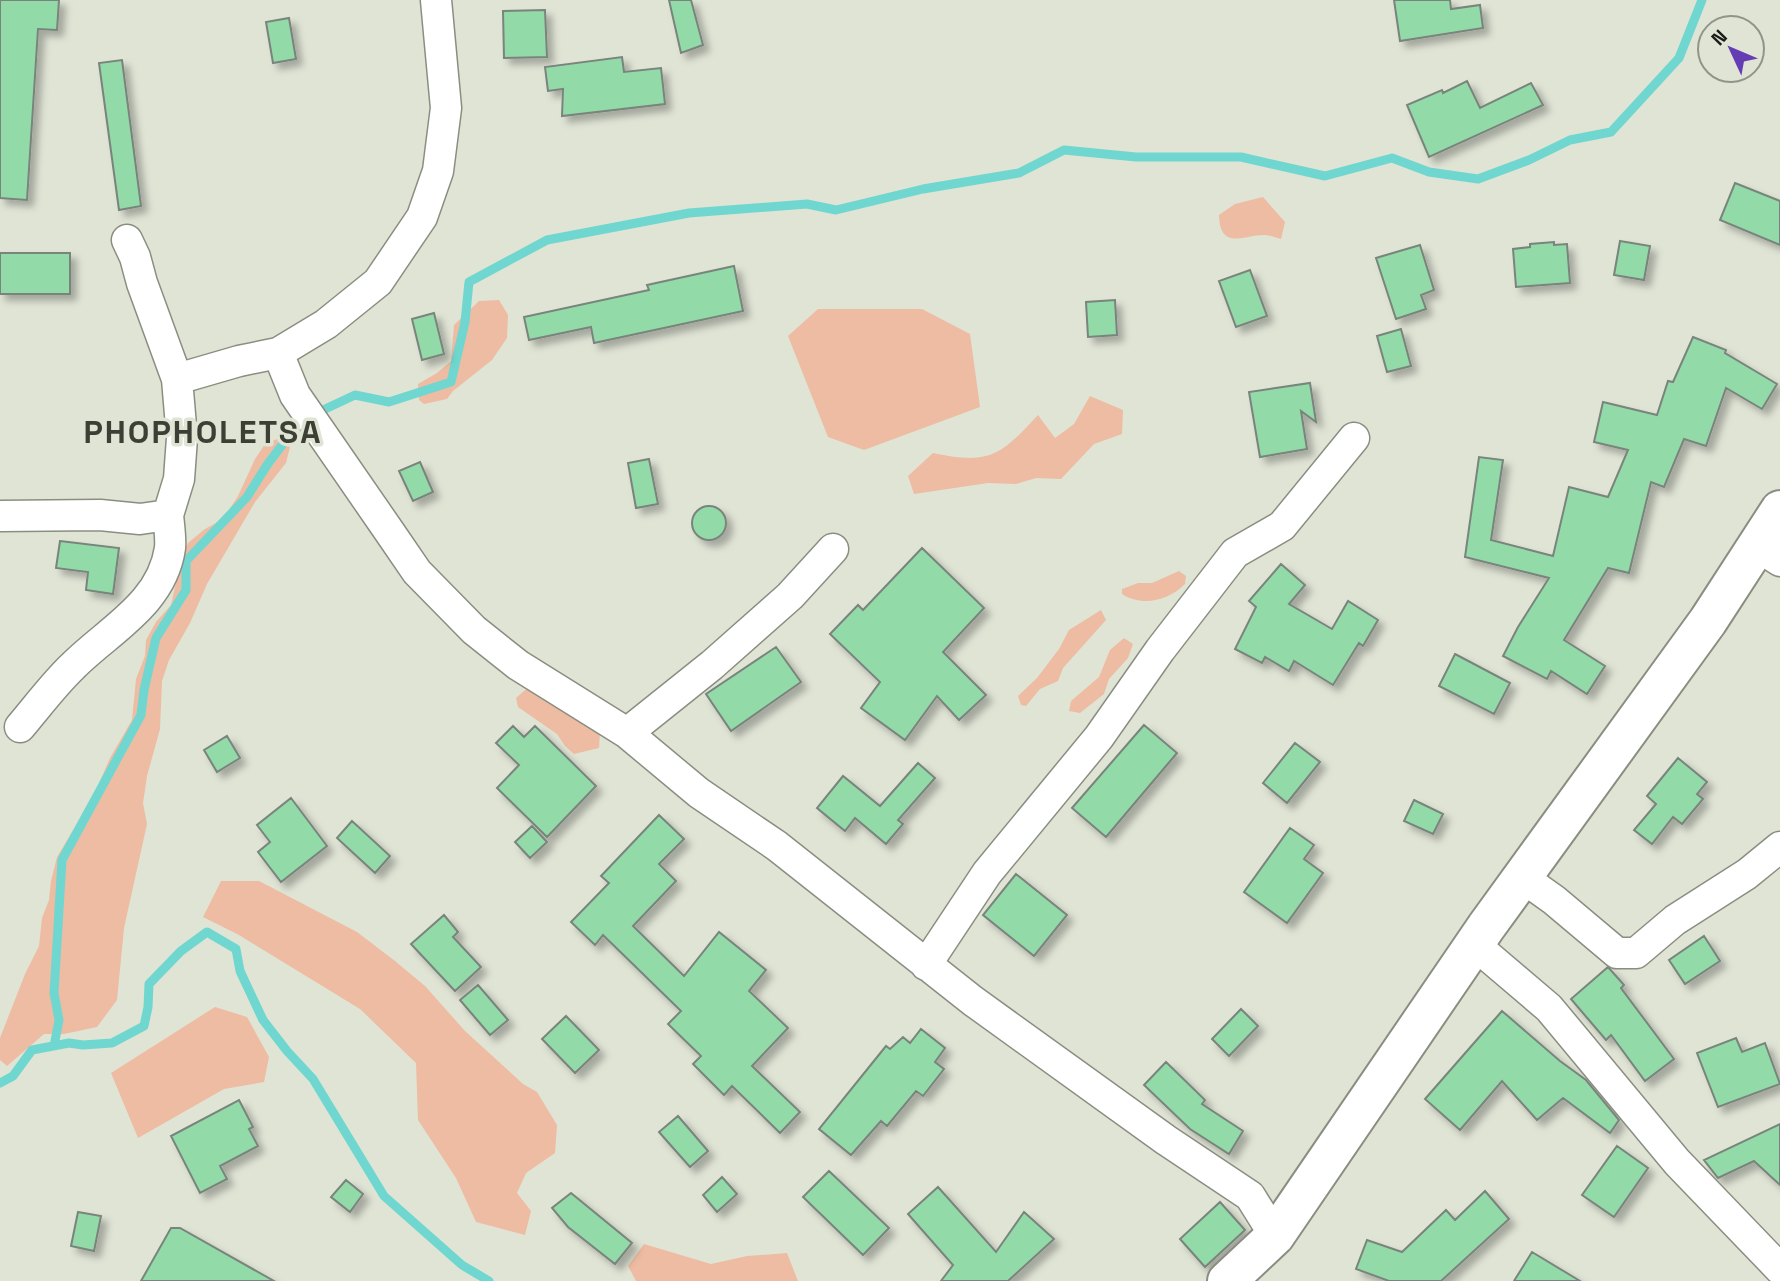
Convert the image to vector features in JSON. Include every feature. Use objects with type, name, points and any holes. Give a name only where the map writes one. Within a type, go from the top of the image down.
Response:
[{"type":"main road","points":[[1227,1281],[1275,1236],[1475,945],[1708,621],[1769,553],[1780,510]]},
{"type":"street","points":[[177,379],[278,353],[326,324],[378,282],[422,217],[438,171],[446,108],[436,0]]},
{"type":"street","points":[[20,727],[73,665],[129,619],[146,599],[161,575],[170,547],[168,515],[178,479],[181,438],[177,379],[127,240]]},
{"type":"street","points":[[278,353],[295,395],[417,572],[474,630],[517,665],[627,733],[699,793],[777,846],[926,965],[1166,1140],[1250,1196],[1275,1236]]},
{"type":"street","points":[[926,965],[987,873],[1099,737],[1160,650],[1235,553],[1282,526],[1354,438]]},
{"type":"street","points":[[0,516],[100,515],[139,519],[168,515]]},
{"type":"street","points":[[627,733],[712,665],[790,596],[833,549]]},
{"type":"street","points":[[1523,878],[1554,900],[1617,953],[1636,953],[1675,920],[1747,874],[1780,847]]},
{"type":"street","points":[[1475,945],[1549,1008],[1676,1162],[1780,1269]]},
{"type":"shaded area","points":[[1263,197],[1285,222],[1281,239],[1264,235],[1228,237],[1220,226],[1219,215],[1235,204]]},
{"type":"shaded area","points":[[499,300],[508,315],[507,338],[492,360],[453,391],[447,399],[424,404],[419,400],[418,384],[451,361],[454,325],[479,301]]},
{"type":"shaded area","points":[[818,309],[922,309],[970,334],[980,407],[864,450],[828,437],[788,336]]},
{"type":"shaded area","points":[[1090,396],[1123,410],[1122,434],[1094,444],[1061,479],[1036,478],[1016,484],[988,483],[914,494],[908,476],[933,453],[968,458],[993,454],[1014,440],[1038,415],[1055,438],[1074,424]]},
{"type":"shaded area","points":[[277,439],[290,447],[286,463],[255,502],[207,584],[190,623],[169,660],[162,681],[160,729],[147,776],[143,803],[147,824],[124,928],[117,1000],[97,1027],[64,1034],[44,1034],[7,1066],[0,1060],[0,1038],[39,946],[42,918],[49,900],[57,857],[93,797],[110,758],[132,720],[136,679],[145,656],[146,640],[156,622],[171,605],[181,559],[188,543],[223,519],[265,444]]},
{"type":"shaded area","points":[[1179,571],[1186,576],[1185,584],[1171,595],[1146,601],[1122,594],[1122,589],[1138,583],[1152,583]]},
{"type":"shaded area","points":[[1101,610],[1106,620],[1063,668],[1058,681],[1040,689],[1026,706],[1021,705],[1018,696],[1037,678],[1059,649],[1069,630]]},
{"type":"shaded area","points":[[1124,638],[1133,644],[1128,658],[1109,679],[1104,694],[1080,713],[1069,711],[1071,701],[1099,677],[1110,650]]},
{"type":"shaded area","points":[[531,685],[600,732],[599,748],[574,754],[557,734],[518,707],[516,698]]},
{"type":"shaded area","points":[[221,881],[259,881],[357,932],[425,986],[465,1031],[523,1084],[537,1092],[557,1125],[555,1153],[526,1173],[517,1193],[531,1211],[525,1235],[476,1222],[456,1178],[418,1120],[416,1063],[360,1009],[239,935],[203,917]]},
{"type":"shaded area","points":[[215,1007],[247,1017],[269,1057],[264,1082],[224,1089],[138,1138],[111,1073]]},
{"type":"shaded area","points":[[644,1244],[711,1264],[747,1256],[787,1253],[798,1281],[636,1281],[628,1266]]},
{"type":"building","points":[[0,0],[59,0],[57,30],[38,29],[27,200],[0,198]]},
{"type":"building","points":[[669,0],[691,0],[703,45],[681,53]]},
{"type":"building","points":[[1394,0],[1450,0],[1451,9],[1480,5],[1483,28],[1400,41]]},
{"type":"building","points":[[545,10],[547,57],[504,58],[503,11]]},
{"type":"building","points":[[289,18],[296,59],[273,63],[266,22]]},
{"type":"building","points":[[622,57],[624,72],[661,68],[665,104],[562,116],[563,89],[548,91],[545,67]]},
{"type":"building","points":[[122,60],[141,206],[119,210],[99,63]]},
{"type":"building","points":[[1467,81],[1480,108],[1531,83],[1543,105],[1429,157],[1407,105],[1442,90],[1443,93]]},
{"type":"building","points":[[1735,183],[1780,201],[1780,245],[1720,220]]},
{"type":"building","points":[[1620,241],[1650,246],[1644,280],[1614,275]]},
{"type":"building","points":[[1554,242],[1554,245],[1567,244],[1570,283],[1516,287],[1513,249]]},
{"type":"building","points":[[1420,245],[1434,290],[1421,295],[1426,309],[1396,319],[1376,258]]},
{"type":"building","points":[[0,253],[70,253],[70,294],[0,294]]},
{"type":"building","points":[[734,266],[743,311],[594,343],[591,327],[529,340],[524,317],[649,290],[647,285]]},
{"type":"building","points":[[1250,270],[1267,316],[1236,327],[1219,281]]},
{"type":"building","points":[[1115,300],[1117,335],[1088,337],[1086,302]]},
{"type":"building","points":[[434,313],[444,354],[422,360],[412,319]]},
{"type":"building","points":[[1401,329],[1411,366],[1387,372],[1377,336]]},
{"type":"building","points":[[1693,337],[1726,350],[1725,353],[1777,384],[1762,409],[1726,388],[1706,446],[1684,439],[1664,487],[1651,482],[1629,573],[1608,568],[1564,640],[1605,666],[1587,694],[1551,671],[1547,679],[1503,656],[1549,578],[1465,557],[1479,457],[1503,460],[1491,540],[1553,556],[1569,487],[1608,497],[1628,450],[1594,442],[1603,402],[1657,415],[1668,381],[1673,382]]},
{"type":"building","points":[[1310,383],[1316,422],[1301,411],[1307,449],[1260,457],[1249,392]]},
{"type":"building","points":[[649,459],[658,504],[636,508],[628,463]]},
{"type":"building","points":[[420,462],[433,492],[413,501],[399,471]]},
{"type":"building","points":[[709,506],[721,511],[726,523],[721,535],[709,540],[697,535],[692,523],[697,511]]},
{"type":"building","points":[[60,541],[119,548],[113,594],[86,590],[88,572],[56,568]]},
{"type":"building","points":[[922,548],[984,608],[943,652],[986,695],[959,720],[937,696],[905,740],[861,708],[880,682],[830,634],[858,605],[863,610]]},
{"type":"building","points":[[1281,564],[1305,585],[1289,604],[1332,629],[1348,601],[1378,620],[1363,646],[1359,643],[1333,685],[1294,661],[1289,671],[1265,657],[1262,663],[1235,649],[1256,607],[1249,601]]},
{"type":"building","points":[[776,647],[801,682],[731,731],[706,694]]},
{"type":"building","points":[[1455,654],[1510,683],[1494,714],[1439,686]]},
{"type":"building","points":[[1144,725],[1177,753],[1106,837],[1072,808]]},
{"type":"building","points":[[513,726],[524,737],[535,726],[596,786],[547,837],[497,788],[519,765],[496,743]]},
{"type":"building","points":[[227,736],[240,758],[217,772],[204,750]]},
{"type":"building","points":[[1295,743],[1320,762],[1287,803],[1263,783]]},
{"type":"building","points":[[1678,758],[1707,782],[1697,794],[1703,799],[1682,824],[1673,817],[1652,844],[1634,830],[1656,804],[1647,796]]},
{"type":"building","points":[[918,763],[935,778],[898,820],[903,824],[886,844],[855,818],[845,831],[817,808],[843,776],[880,806]]},
{"type":"building","points":[[291,798],[327,846],[281,882],[258,852],[270,842],[257,825]]},
{"type":"building","points":[[1414,800],[1443,814],[1433,834],[1404,821]]},
{"type":"building","points":[[659,815],[684,839],[659,864],[676,881],[633,926],[684,976],[719,932],[766,970],[749,991],[788,1028],[752,1066],[800,1112],[780,1133],[732,1086],[724,1095],[693,1064],[701,1056],[668,1024],[681,1011],[603,935],[595,945],[571,922],[609,883],[601,876]]},
{"type":"building","points":[[352,821],[390,856],[375,873],[337,838]]},
{"type":"building","points":[[532,826],[547,842],[530,858],[515,842]]},
{"type":"building","points":[[1290,828],[1314,845],[1304,859],[1323,873],[1287,923],[1244,892]]},
{"type":"building","points":[[1016,874],[1067,915],[1034,956],[983,915]]},
{"type":"building","points":[[444,915],[458,932],[453,937],[481,967],[455,991],[411,944]]},
{"type":"building","points":[[1704,936],[1720,961],[1685,984],[1669,960]]},
{"type":"building","points":[[1608,967],[1624,985],[1621,988],[1674,1059],[1645,1081],[1611,1035],[1606,1040],[1571,999]]},
{"type":"building","points":[[478,985],[508,1020],[490,1035],[460,1000]]},
{"type":"building","points":[[1241,1009],[1258,1026],[1229,1056],[1212,1039]]},
{"type":"building","points":[[1502,1011],[1586,1080],[1619,1120],[1610,1133],[1563,1098],[1537,1120],[1502,1081],[1460,1130],[1425,1099]]},
{"type":"building","points":[[566,1016],[599,1050],[575,1073],[542,1039]]},
{"type":"building","points":[[921,1029],[945,1048],[935,1062],[944,1069],[923,1096],[916,1091],[887,1126],[881,1121],[851,1155],[819,1129],[886,1046],[890,1049],[903,1037],[910,1043]]},
{"type":"building","points":[[1736,1038],[1742,1052],[1765,1043],[1780,1084],[1718,1107],[1697,1053]]},
{"type":"building","points":[[1166,1062],[1205,1100],[1202,1104],[1243,1131],[1229,1154],[1190,1129],[1144,1085]]},
{"type":"building","points":[[239,1100],[253,1127],[249,1129],[258,1146],[220,1166],[227,1179],[200,1193],[171,1136]]},
{"type":"building","points":[[678,1116],[708,1151],[690,1167],[659,1132]]},
{"type":"building","points":[[1780,1124],[1780,1185],[1754,1161],[1718,1178],[1704,1160]]},
{"type":"building","points":[[1617,1146],[1648,1168],[1614,1217],[1582,1195]]},
{"type":"building","points":[[829,1171],[889,1228],[863,1255],[803,1197]]},
{"type":"building","points":[[722,1177],[737,1194],[717,1212],[703,1195]]},
{"type":"building","points":[[346,1180],[363,1194],[350,1212],[331,1197]]},
{"type":"building","points":[[938,1187],[996,1252],[1024,1212],[1054,1239],[1008,1281],[941,1281],[953,1265],[908,1214]]},
{"type":"building","points":[[1485,1191],[1509,1219],[1441,1281],[1389,1281],[1356,1269],[1367,1240],[1402,1252],[1446,1210],[1455,1220]]},
{"type":"building","points":[[571,1193],[632,1243],[615,1264],[568,1227],[552,1208]]},
{"type":"building","points":[[1220,1202],[1245,1230],[1205,1267],[1180,1239]]},
{"type":"building","points":[[78,1212],[101,1216],[94,1251],[71,1246]]},
{"type":"building","points":[[171,1228],[180,1228],[274,1281],[141,1281]]},
{"type":"building","points":[[1532,1252],[1580,1281],[1514,1281]]},
{"type":"waterway","points":[[323,410],[355,395],[389,402],[451,382],[465,322],[469,282],[547,240],[689,213],[807,204],[836,210],[923,189],[1019,173],[1064,150],[1136,157],[1241,157],[1325,176],[1392,158],[1429,172],[1478,179],[1529,160],[1570,140],[1611,132],[1679,58],[1702,0]]},
{"type":"waterway","points":[[54,1046],[59,1020],[54,993],[62,860],[141,715],[156,638],[186,590],[186,561],[247,497],[291,433]]},
{"type":"waterway","points":[[0,1083],[13,1076],[32,1050],[69,1043],[112,1043],[144,1026],[149,984],[181,951],[207,932],[236,949],[240,971],[263,1020],[313,1079],[384,1196],[462,1265],[489,1281]]},
{"type":"district","name":"PHOPHOLETSA","points":[[203,432]]}]
